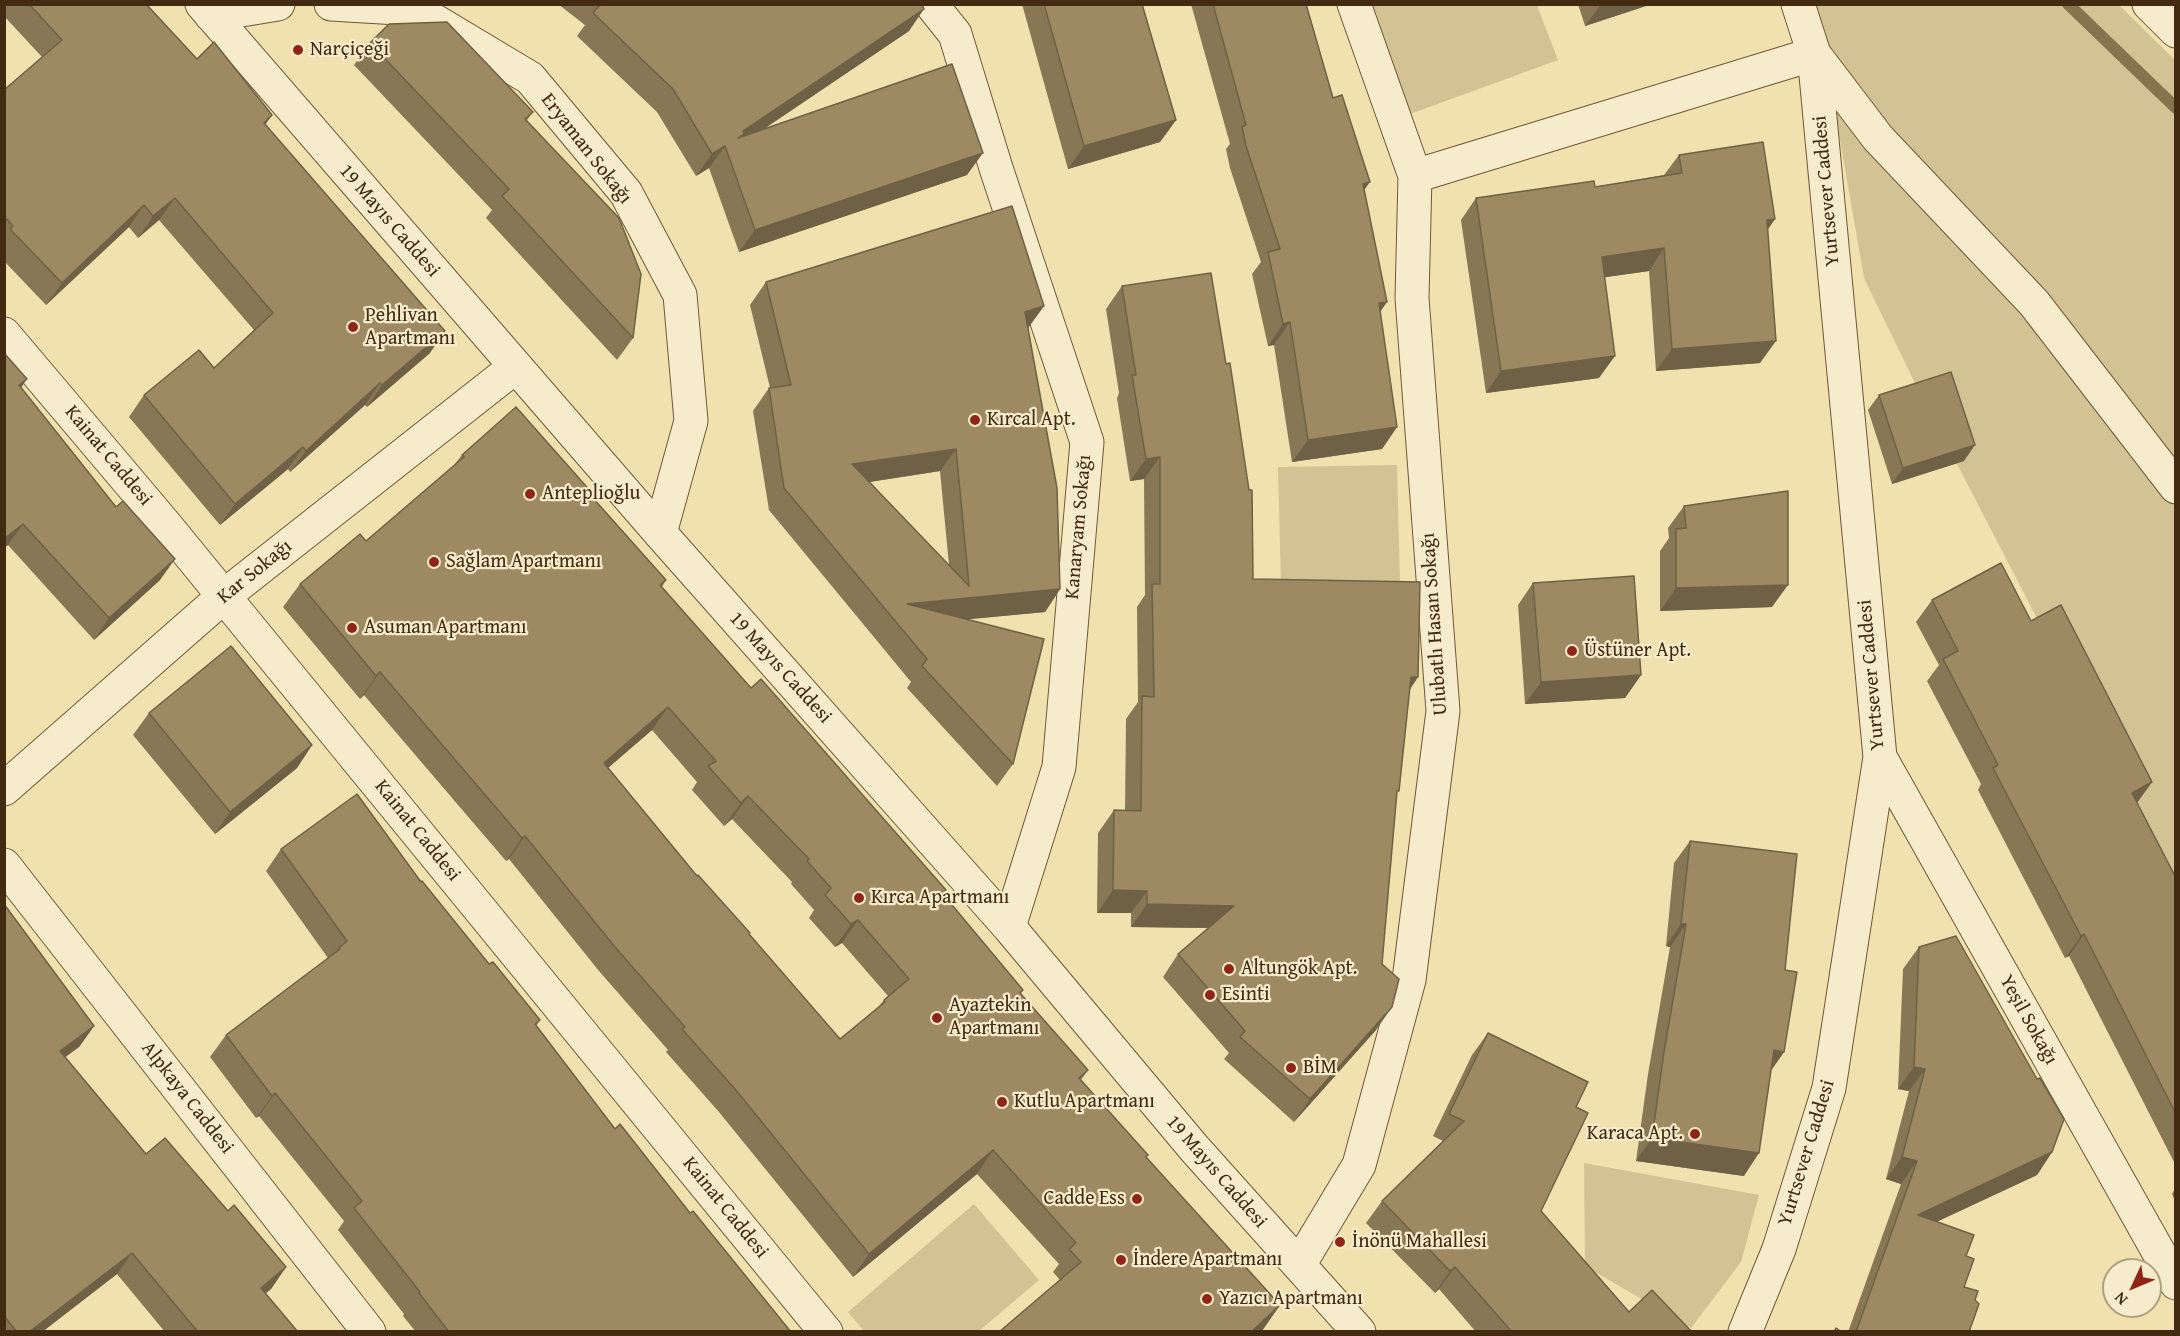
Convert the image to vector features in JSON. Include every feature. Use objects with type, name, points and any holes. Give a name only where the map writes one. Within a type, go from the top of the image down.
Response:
[{"type":"street","points":[[206,10],[278,4]]},
{"type":"street","name":"Eryaman Sokağı","points":[[331,4],[415,9],[530,78],[626,193],[680,295],[692,421],[660,533]]},
{"type":"street","name":"Kanaryam Sokağı","points":[[931,4],[955,34],[996,168],[1087,442],[1059,767],[1009,927]]},
{"type":"street","name":"Ulubatlı Hasan Sokağı","points":[[1299,1265],[1359,1165],[1409,980],[1443,711],[1412,298],[1415,176],[1354,4]]},
{"type":"street","name":"Yurtsever Caddesi","points":[[1745,1332],[1779,1249],[1829,1088],[1880,757],[1814,54],[1798,4]]},
{"type":"street","points":[[2149,4],[2175,31]]},
{"type":"street","name":"19 Mayıs Caddesi","points":[[206,10],[660,533],[1009,927],[1194,1148],[1359,1332]]},
{"type":"street","points":[[1415,176],[1814,54],[1878,138],[2034,303],[2175,487]]},
{"type":"street","name":"Kainat Caddesi","points":[[4,334],[224,596],[826,1332]]},
{"type":"street","name":"Kar Sokağı","points":[[4,789],[224,596],[515,367]]},
{"type":"street","name":"Yeşil Sokağı","points":[[1880,757],[2175,1283]]},
{"type":"street","name":"Alpkaya Caddesi","points":[[4,865],[369,1332]]},
{"type":"shaded area","points":[[1360,5],[1537,5],[1558,60],[1402,117]]},
{"type":"shaded area","points":[[1813,5],[2119,5],[2175,60],[2175,885],[1912,377],[1864,278],[1821,30]]},
{"type":"shaded area","points":[[1397,465],[1400,582],[1281,585],[1278,467]]},
{"type":"shaded area","points":[[1584,1163],[1759,1195],[1741,1262],[1691,1328],[1585,1266]]},
{"type":"shaded area","points":[[974,1204],[1039,1280],[979,1331],[864,1331],[848,1312]]},
{"type":"building","points":[[29,4],[146,4],[197,59],[214,42],[272,115],[264,123],[445,331],[382,385],[380,383],[306,451],[303,447],[235,504],[144,395],[199,350],[214,368],[273,313],[175,198],[153,216],[144,205],[62,283],[10,229],[13,226],[4,216],[4,90],[62,40]]},
{"type":"building","points":[[601,4],[922,4],[924,9],[743,131],[744,134],[738,138],[952,64],[983,153],[755,230],[725,146],[712,154],[673,89],[593,13]]},
{"type":"building","points":[[1044,4],[1142,4],[1176,120],[1084,146]]},
{"type":"building","points":[[1213,4],[1306,4],[1333,98],[1342,95],[1370,182],[1363,184],[1387,302],[1379,303],[1397,427],[1308,440],[1290,322],[1283,324],[1268,252],[1280,249],[1246,146],[1242,127],[1246,125]]},
{"type":"building","points":[[447,22],[533,112],[525,119],[619,218],[641,274],[633,338],[502,196],[509,189],[370,43],[389,24]]},
{"type":"building","points":[[1763,142],[1775,219],[1767,220],[1776,341],[1672,349],[1664,248],[1602,257],[1615,356],[1501,371],[1476,198],[1594,181],[1595,187],[1682,173],[1679,155]]},
{"type":"building","points":[[1012,206],[1044,306],[1025,312],[1057,488],[1060,589],[907,604],[1044,639],[1013,764],[922,666],[927,659],[784,488],[769,388],[791,385],[766,282]],"holes":[[[956,449],[969,586],[852,464]]]},
{"type":"building","points":[[1211,273],[1226,364],[1230,363],[1249,490],[1252,490],[1253,579],[1420,582],[1418,677],[1411,677],[1399,791],[1397,791],[1382,964],[1399,979],[1392,1007],[1310,1099],[1240,1037],[1245,1031],[1178,954],[1234,906],[1147,904],[1147,891],[1113,890],[1114,810],[1141,811],[1142,696],[1154,697],[1152,584],[1160,584],[1160,457],[1146,459],[1132,375],[1136,375],[1122,286]]},
{"type":"building","points":[[4,353],[27,379],[19,385],[116,507],[123,501],[175,559],[109,618],[23,524],[4,539]]},
{"type":"building","points":[[1951,372],[1975,445],[1903,468],[1879,395]]},
{"type":"building","points":[[516,407],[666,580],[660,585],[751,688],[761,679],[946,890],[942,893],[1023,990],[1020,993],[1088,1070],[1079,1078],[1148,1155],[1146,1157],[1280,1305],[1251,1332],[999,1332],[1081,1262],[1069,1249],[1076,1243],[993,1150],[869,1254],[735,1089],[682,1029],[685,1027],[615,947],[525,836],[522,838],[380,672],[376,676],[300,584],[360,534],[366,541],[464,457],[462,455]],"holes":[[[668,707],[716,761],[708,766],[741,803],[748,796],[809,859],[807,861],[831,888],[825,895],[851,924],[858,920],[909,979],[840,1039],[750,933],[697,876],[604,763]]]},
{"type":"building","points":[[1788,491],[1788,585],[1676,588],[1676,529],[1686,528],[1684,506]]},
{"type":"building","points":[[2001,563],[2031,621],[2061,605],[2152,782],[2132,793],[2175,876],[2175,1112],[2084,934],[2081,936],[1993,768],[1998,765],[1943,659],[1958,651],[1932,600]]},
{"type":"building","name":"Üstüner Apt.","points":[[1634,576],[1641,675],[1541,682],[1533,583]]},
{"type":"building","points":[[231,646],[312,745],[230,812],[149,713]]},
{"type":"building","points":[[357,794],[421,882],[489,964],[493,962],[540,1020],[535,1024],[615,1129],[620,1124],[690,1213],[693,1211],[791,1332],[449,1332],[354,1208],[362,1201],[275,1093],[272,1096],[226,1035],[340,949],[347,941],[281,849]]},
{"type":"building","points":[[1690,841],[1797,854],[1785,970],[1797,972],[1784,1052],[1774,1050],[1759,1153],[1652,1138],[1686,924],[1681,924]]},
{"type":"building","points":[[4,904],[94,1026],[60,1051],[146,1154],[165,1138],[228,1211],[234,1205],[286,1267],[261,1288],[298,1332],[198,1332],[132,1253],[29,1332],[17,1332],[4,1316]]},
{"type":"building","points":[[1956,936],[2037,1079],[2040,1078],[2064,1119],[2052,1152],[1918,1215],[1974,1235],[1966,1256],[1974,1259],[1964,1287],[1978,1291],[1975,1300],[1979,1304],[1969,1332],[1856,1332],[1917,1161],[1902,1157],[1925,1069],[1914,1067],[1919,947]]},
{"type":"building","points":[[1488,1033],[1588,1082],[1576,1107],[1588,1113],[1541,1211],[1629,1312],[1652,1290],[1692,1332],[1512,1332],[1455,1267],[1450,1271],[1382,1201],[1464,1121],[1449,1114]]},
{"type":"waterway","points":[[2068,4],[2176,108]]},
{"type":"place","name":"Narçiçeği","points":[[298,50]]},
{"type":"place","name":"Pehlivan Apartmanı","points":[[353,327]]},
{"type":"place","name":"Kırcal Apt.","points":[[975,420]]},
{"type":"place","name":"Anteplioğlu","points":[[530,494]]},
{"type":"place","name":"Sağlam Apartmanı","points":[[434,562]]},
{"type":"place","name":"Asuman Apartmanı","points":[[352,628]]},
{"type":"place","name":"Üstüner Apt.","points":[[1572,651]]},
{"type":"place","name":"Kırca Apartmanı","points":[[859,898]]},
{"type":"place","name":"Altungök Apt.","points":[[1229,969]]},
{"type":"place","name":"Esinti","points":[[1210,995]]},
{"type":"place","name":"Ayaztekin Apartmanı","points":[[937,1018]]},
{"type":"place","name":"BİM","points":[[1291,1068]]},
{"type":"place","name":"Kutlu Apartmanı","points":[[1002,1102]]},
{"type":"place","name":"Karaca Apt.","points":[[1695,1134]]},
{"type":"place","name":"Cadde Ess","points":[[1137,1199]]},
{"type":"place","name":"İnönü Mahallesi","points":[[1340,1242]]},
{"type":"place","name":"İndere Apartmanı","points":[[1121,1260]]},
{"type":"place","name":"Yazıcı Apartmanı","points":[[1207,1299]]}]
